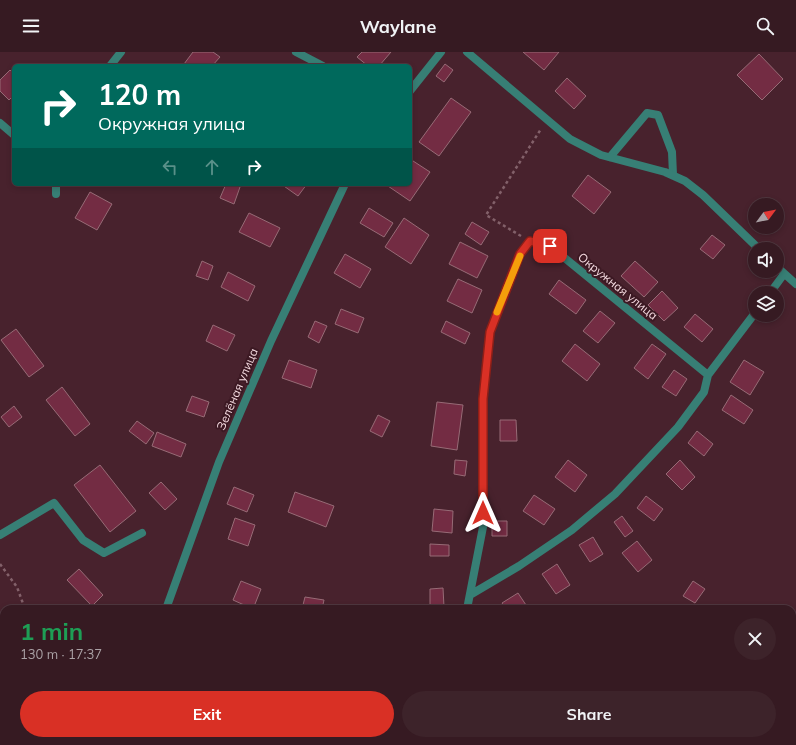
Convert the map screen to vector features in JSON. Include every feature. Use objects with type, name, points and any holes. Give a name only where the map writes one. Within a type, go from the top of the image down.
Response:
[{"type":"street","points":[[111,64],[120,52]]},
{"type":"street","points":[[296,52],[319,64]]},
{"type":"street","points":[[412,89],[441,52]]},
{"type":"street","points":[[467,52],[570,139],[610,157],[673,175],[686,181],[703,195],[752,242]]},
{"type":"street","points":[[610,157],[647,113],[658,115],[672,152],[673,175]]},
{"type":"street","points":[[0,123],[12,133]]},
{"type":"street","points":[[56,186],[56,194]]},
{"type":"street","name":"Зелёная улица","points":[[167,605],[219,462],[270,341],[344,186]]},
{"type":"street","points":[[468,605],[483,527],[483,399],[490,332],[520,254],[530,241]]},
{"type":"street","name":"Окружная улица","points":[[530,241],[550,246],[708,376]]},
{"type":"street","points":[[784,274],[796,284]]},
{"type":"street","points":[[470,595],[519,566],[572,530],[615,494],[678,427],[704,392],[708,376],[749,322]]},
{"type":"street","points":[[0,535],[54,503],[83,540],[104,553],[142,533]]},
{"type":"path","points":[[530,241],[486,215],[547,120]]},
{"type":"path","points":[[0,564],[17,587],[24,605]]},
{"type":"building","points":[[193,52],[213,52],[220,57],[214,64],[184,64]]},
{"type":"building","points":[[362,52],[391,52],[381,64],[366,64],[357,57]]},
{"type":"building","points":[[523,52],[559,52],[544,70]]},
{"type":"building","points":[[759,54],[783,79],[762,100],[737,75]]},
{"type":"building","points":[[445,64],[453,70],[444,82],[436,76]]},
{"type":"building","points":[[10,70],[12,72],[12,97],[9,100],[0,91],[0,80]]},
{"type":"building","points":[[567,78],[586,96],[574,109],[555,91]]},
{"type":"building","points":[[451,98],[471,112],[439,156],[419,142]]},
{"type":"building","points":[[412,160],[430,172],[410,201],[388,186],[412,186]]},
{"type":"building","points":[[588,175],[611,192],[594,214],[572,196]]},
{"type":"building","points":[[225,186],[240,187],[234,204],[220,198]]},
{"type":"building","points":[[284,186],[306,186],[298,196]]},
{"type":"building","points":[[90,192],[112,204],[97,230],[75,218]]},
{"type":"building","points":[[369,208],[393,223],[384,237],[360,223]]},
{"type":"building","points":[[249,213],[280,228],[270,247],[239,232]]},
{"type":"building","points":[[404,218],[429,235],[411,264],[385,247]]},
{"type":"building","points":[[472,222],[489,232],[481,245],[465,234]]},
{"type":"building","points":[[712,235],[725,245],[713,259],[700,249]]},
{"type":"building","points":[[460,242],[488,256],[477,278],[449,264]]},
{"type":"building","points":[[345,254],[371,269],[360,288],[334,273]]},
{"type":"building","points":[[202,261],[213,266],[208,280],[196,276]]},
{"type":"building","points":[[635,261],[658,282],[644,297],[621,276]]},
{"type":"building","points":[[228,272],[255,286],[248,301],[221,287]]},
{"type":"building","points":[[458,279],[482,290],[472,313],[447,301]]},
{"type":"building","points":[[559,280],[586,300],[576,314],[549,294]]},
{"type":"building","points":[[662,291],[678,308],[664,321],[648,305]]},
{"type":"building","points":[[341,309],[364,318],[358,333],[335,324]]},
{"type":"building","points":[[600,311],[615,323],[598,343],[583,331]]},
{"type":"building","points":[[695,314],[713,329],[702,342],[684,327]]},
{"type":"building","points":[[315,321],[327,326],[319,343],[308,337]]},
{"type":"building","points":[[446,321],[470,333],[465,344],[441,332]]},
{"type":"building","points":[[213,325],[235,335],[227,351],[206,341]]},
{"type":"building","points":[[16,329],[44,366],[29,377],[1,340]]},
{"type":"building","points":[[575,344],[600,364],[587,381],[562,361]]},
{"type":"building","points":[[652,344],[666,354],[648,379],[634,368]]},
{"type":"building","points":[[289,360],[317,370],[311,388],[282,378]]},
{"type":"building","points":[[744,360],[764,372],[750,395],[730,382]]},
{"type":"building","points":[[674,370],[687,379],[676,396],[662,387]]},
{"type":"building","points":[[62,387],[90,424],[75,436],[46,400]]},
{"type":"building","points":[[731,395],[753,410],[744,424],[722,410]]},
{"type":"building","points":[[192,396],[209,402],[204,417],[186,411]]},
{"type":"building","points":[[437,402],[463,405],[457,450],[431,446]]},
{"type":"building","points":[[14,406],[22,417],[9,427],[1,417]]},
{"type":"building","points":[[378,415],[390,421],[382,437],[370,431]]},
{"type":"building","points":[[500,420],[516,420],[517,441],[500,441]]},
{"type":"building","points":[[137,421],[154,433],[146,444],[129,431]]},
{"type":"building","points":[[697,431],[713,444],[704,456],[688,443]]},
{"type":"building","points":[[157,432],[186,444],[181,457],[152,446]]},
{"type":"building","points":[[455,460],[467,461],[465,476],[454,474]]},
{"type":"building","points":[[568,460],[587,475],[575,492],[555,477]]},
{"type":"building","points":[[680,460],[695,477],[682,490],[666,474]]},
{"type":"building","points":[[100,465],[136,511],[110,532],[74,485]]},
{"type":"building","points":[[161,482],[177,499],[165,510],[149,493]]},
{"type":"building","points":[[234,487],[254,495],[247,512],[227,504]]},
{"type":"building","points":[[295,492],[334,506],[326,527],[288,512]]},
{"type":"building","points":[[534,495],[555,509],[544,525],[523,511]]},
{"type":"building","points":[[646,496],[663,509],[654,521],[637,508]]},
{"type":"building","points":[[434,509],[453,511],[452,533],[432,531]]},
{"type":"building","points":[[622,516],[633,531],[625,537],[614,522]]},
{"type":"building","points":[[235,518],[255,525],[248,546],[228,539]]},
{"type":"building","points":[[492,521],[507,521],[507,536],[492,536]]},
{"type":"building","points":[[593,537],[603,554],[590,562],[579,545]]},
{"type":"building","points":[[637,541],[652,560],[638,572],[622,553]]},
{"type":"building","points":[[430,544],[449,545],[449,556],[430,556]]},
{"type":"building","points":[[557,564],[570,585],[556,594],[542,574]]},
{"type":"building","points":[[79,569],[103,595],[93,605],[91,605],[67,580]]},
{"type":"building","points":[[241,581],[261,589],[255,605],[244,605],[233,600]]},
{"type":"building","points":[[693,581],[705,589],[695,603],[683,596]]},
{"type":"building","points":[[443,588],[444,605],[430,605],[430,589]]},
{"type":"building","points":[[518,593],[526,605],[503,605],[502,603]]},
{"type":"building","points":[[305,597],[324,600],[323,605],[303,605]]},
{"type":"slow traffic","points":[[497,312],[520,256]]},
{"type":"route","points":[[483,513],[483,399],[490,332],[520,254],[530,241],[550,246]]}]
